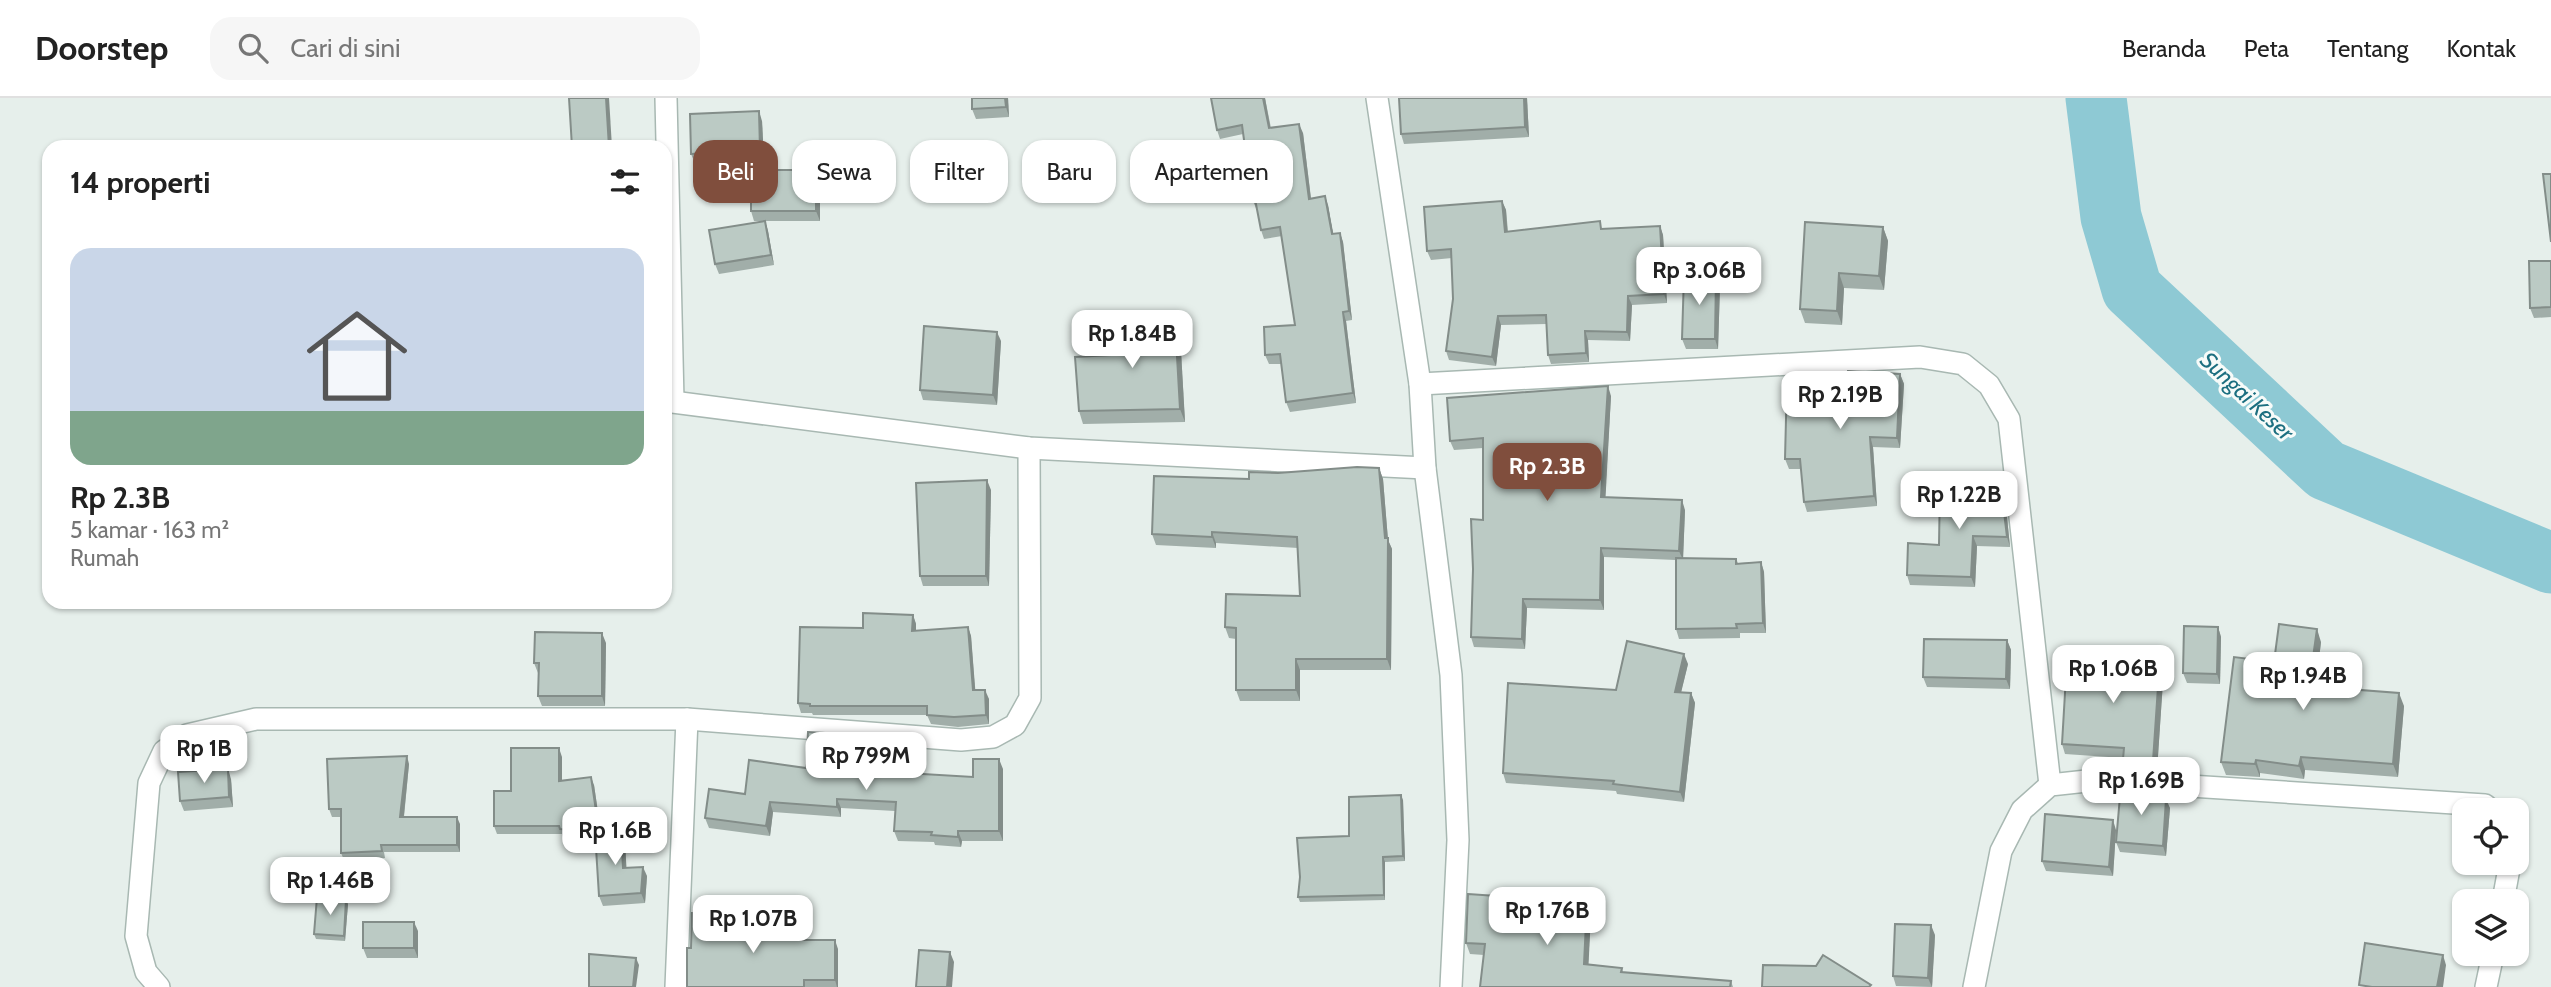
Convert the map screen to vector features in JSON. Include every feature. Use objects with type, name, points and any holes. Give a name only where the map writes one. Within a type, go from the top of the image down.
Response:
[{"type":"street","points":[[667,98],[667,140]]},
{"type":"street","points":[[1377,98],[1420,384],[1425,468],[1451,676],[1458,841],[1451,987]]},
{"type":"street","points":[[1420,384],[1920,357],[1963,364],[1989,385],[2009,419],[2050,785]]},
{"type":"street","points":[[672,401],[1029,448],[1425,468]]},
{"type":"street","points":[[159,987],[146,972],[136,936],[149,783],[164,751],[187,735],[256,719],[687,719],[961,740],[993,737],[1015,725],[1030,698],[1029,448]]},
{"type":"street","points":[[676,987],[687,719]]},
{"type":"street","points":[[1973,987],[2001,851],[2022,810],[2050,785],[2096,780],[2452,803]]},
{"type":"street","points":[[2486,987],[2490,966]]},
{"type":"building","points":[[569,98],[606,98],[609,140],[572,140]]},
{"type":"building","points":[[972,98],[1005,98],[1006,107],[972,109]]},
{"type":"building","points":[[1211,98],[1263,98],[1269,128],[1299,124],[1309,199],[1325,196],[1332,234],[1340,233],[1349,311],[1343,312],[1353,393],[1286,402],[1280,354],[1265,355],[1264,327],[1295,325],[1280,227],[1261,230],[1256,203],[1293,203],[1293,140],[1244,140],[1242,125],[1217,130]]},
{"type":"building","points":[[1399,98],[1524,98],[1525,127],[1401,134]]},
{"type":"building","points":[[759,111],[760,140],[693,140],[691,154],[690,114]]},
{"type":"building","points":[[778,170],[792,170],[792,203],[816,203],[816,211],[751,211],[751,203],[778,203]]},
{"type":"building","points":[[2543,174],[2551,174],[2551,242]]},
{"type":"building","points":[[1502,201],[1505,232],[1600,221],[1601,229],[1660,226],[1664,294],[1628,296],[1627,332],[1585,331],[1586,353],[1548,355],[1546,315],[1498,316],[1492,357],[1446,351],[1453,299],[1451,249],[1427,251],[1424,207]]},
{"type":"building","points":[[765,221],[771,255],[715,264],[709,230]]},
{"type":"building","points":[[1805,222],[1883,227],[1879,276],[1839,273],[1837,311],[1800,309]]},
{"type":"building","points":[[2529,261],[2551,261],[2551,307],[2530,308]]},
{"type":"building","points":[[1684,275],[1716,276],[1715,339],[1682,339]]},
{"type":"building","points":[[1175,321],[1180,409],[1079,411],[1075,357],[1110,355],[1108,324]]},
{"type":"building","points":[[924,326],[997,332],[993,395],[920,390]]},
{"type":"building","points":[[1848,371],[1900,374],[1897,438],[1870,437],[1874,496],[1804,502],[1800,459],[1785,459],[1787,379],[1847,381]]},
{"type":"building","points":[[1608,386],[1601,497],[1682,500],[1679,551],[1601,548],[1600,600],[1523,599],[1522,639],[1471,637],[1471,519],[1483,520],[1483,438],[1450,441],[1447,398]]},
{"type":"building","points":[[1379,468],[1385,538],[1388,538],[1387,659],[1296,659],[1296,690],[1236,690],[1236,628],[1225,627],[1226,594],[1300,596],[1297,537],[1212,532],[1212,537],[1152,534],[1154,476],[1249,479],[1249,472],[1278,473]]},
{"type":"building","points":[[987,480],[986,576],[920,576],[916,483]]},
{"type":"building","points":[[1940,485],[2001,487],[2007,537],[1973,536],[1971,577],[1907,575],[1908,543],[1939,545]]},
{"type":"building","points":[[1676,558],[1736,559],[1736,564],[1761,562],[1763,623],[1736,624],[1737,628],[1676,629]]},
{"type":"building","points":[[863,613],[913,615],[912,631],[968,627],[973,690],[985,690],[986,715],[927,715],[927,706],[810,706],[798,703],[800,627],[863,628]]},
{"type":"building","points":[[2279,624],[2317,629],[2309,686],[2399,693],[2393,764],[2301,757],[2299,766],[2256,760],[2255,764],[2221,762],[2234,657],[2274,662]]},
{"type":"building","points":[[2184,626],[2218,627],[2217,674],[2183,673]]},
{"type":"building","points":[[535,632],[602,633],[602,696],[538,696],[539,663],[534,663]]},
{"type":"building","points":[[1924,639],[2007,640],[2006,679],[1923,677]]},
{"type":"building","points":[[1627,641],[1684,654],[1675,692],[1691,693],[1680,792],[1613,784],[1614,781],[1503,773],[1508,683],[1616,690]]},
{"type":"building","points":[[2118,654],[2160,657],[2153,761],[2123,759],[2124,748],[2062,744],[2067,659],[2118,663]]},
{"type":"building","points":[[808,732],[841,734],[839,761],[873,763],[872,771],[973,777],[973,759],[999,759],[999,831],[958,831],[958,837],[931,835],[932,832],[894,831],[896,802],[837,799],[837,807],[770,802],[766,826],[705,818],[709,789],[745,794],[749,760],[806,768]]},
{"type":"building","points":[[511,748],[559,748],[559,781],[591,777],[599,831],[560,829],[559,826],[494,826],[494,791],[511,791]]},
{"type":"building","points":[[407,756],[400,817],[457,817],[457,845],[381,845],[382,851],[341,853],[341,809],[329,809],[327,759]]},
{"type":"building","points":[[228,769],[229,797],[180,801],[178,772]]},
{"type":"building","points":[[2121,785],[2151,787],[2151,797],[2166,799],[2163,846],[2116,842]]},
{"type":"building","points":[[1401,795],[1403,856],[1383,857],[1384,895],[1298,897],[1300,877],[1297,838],[1349,836],[1349,797]]},
{"type":"building","points":[[2045,814],[2113,820],[2109,867],[2042,861]]},
{"type":"building","points":[[621,831],[623,868],[643,867],[641,893],[599,896],[595,832]]},
{"type":"building","points":[[1468,894],[1587,902],[1584,964],[1622,968],[1621,972],[1731,981],[1730,987],[1480,987],[1485,944],[1466,943]]},
{"type":"building","points":[[317,897],[346,899],[344,936],[314,934]]},
{"type":"building","points":[[692,913],[767,917],[767,940],[835,940],[835,980],[804,980],[804,987],[687,987],[687,948],[691,948]]},
{"type":"building","points":[[363,922],[414,922],[414,948],[363,948]]},
{"type":"building","points":[[1895,924],[1931,925],[1928,978],[1893,976]]},
{"type":"building","points":[[2365,943],[2443,955],[2437,987],[2359,985]]},
{"type":"building","points":[[919,950],[950,952],[947,987],[916,987]]},
{"type":"building","points":[[589,954],[636,958],[633,987],[589,987]]},
{"type":"building","points":[[1823,955],[1871,985],[1762,987],[1763,965],[1816,966]]},
{"type":"waterway","name":"Sungai Keser","points":[[2096,98],[2111,217],[2132,289],[2326,470],[2551,563]]}]
